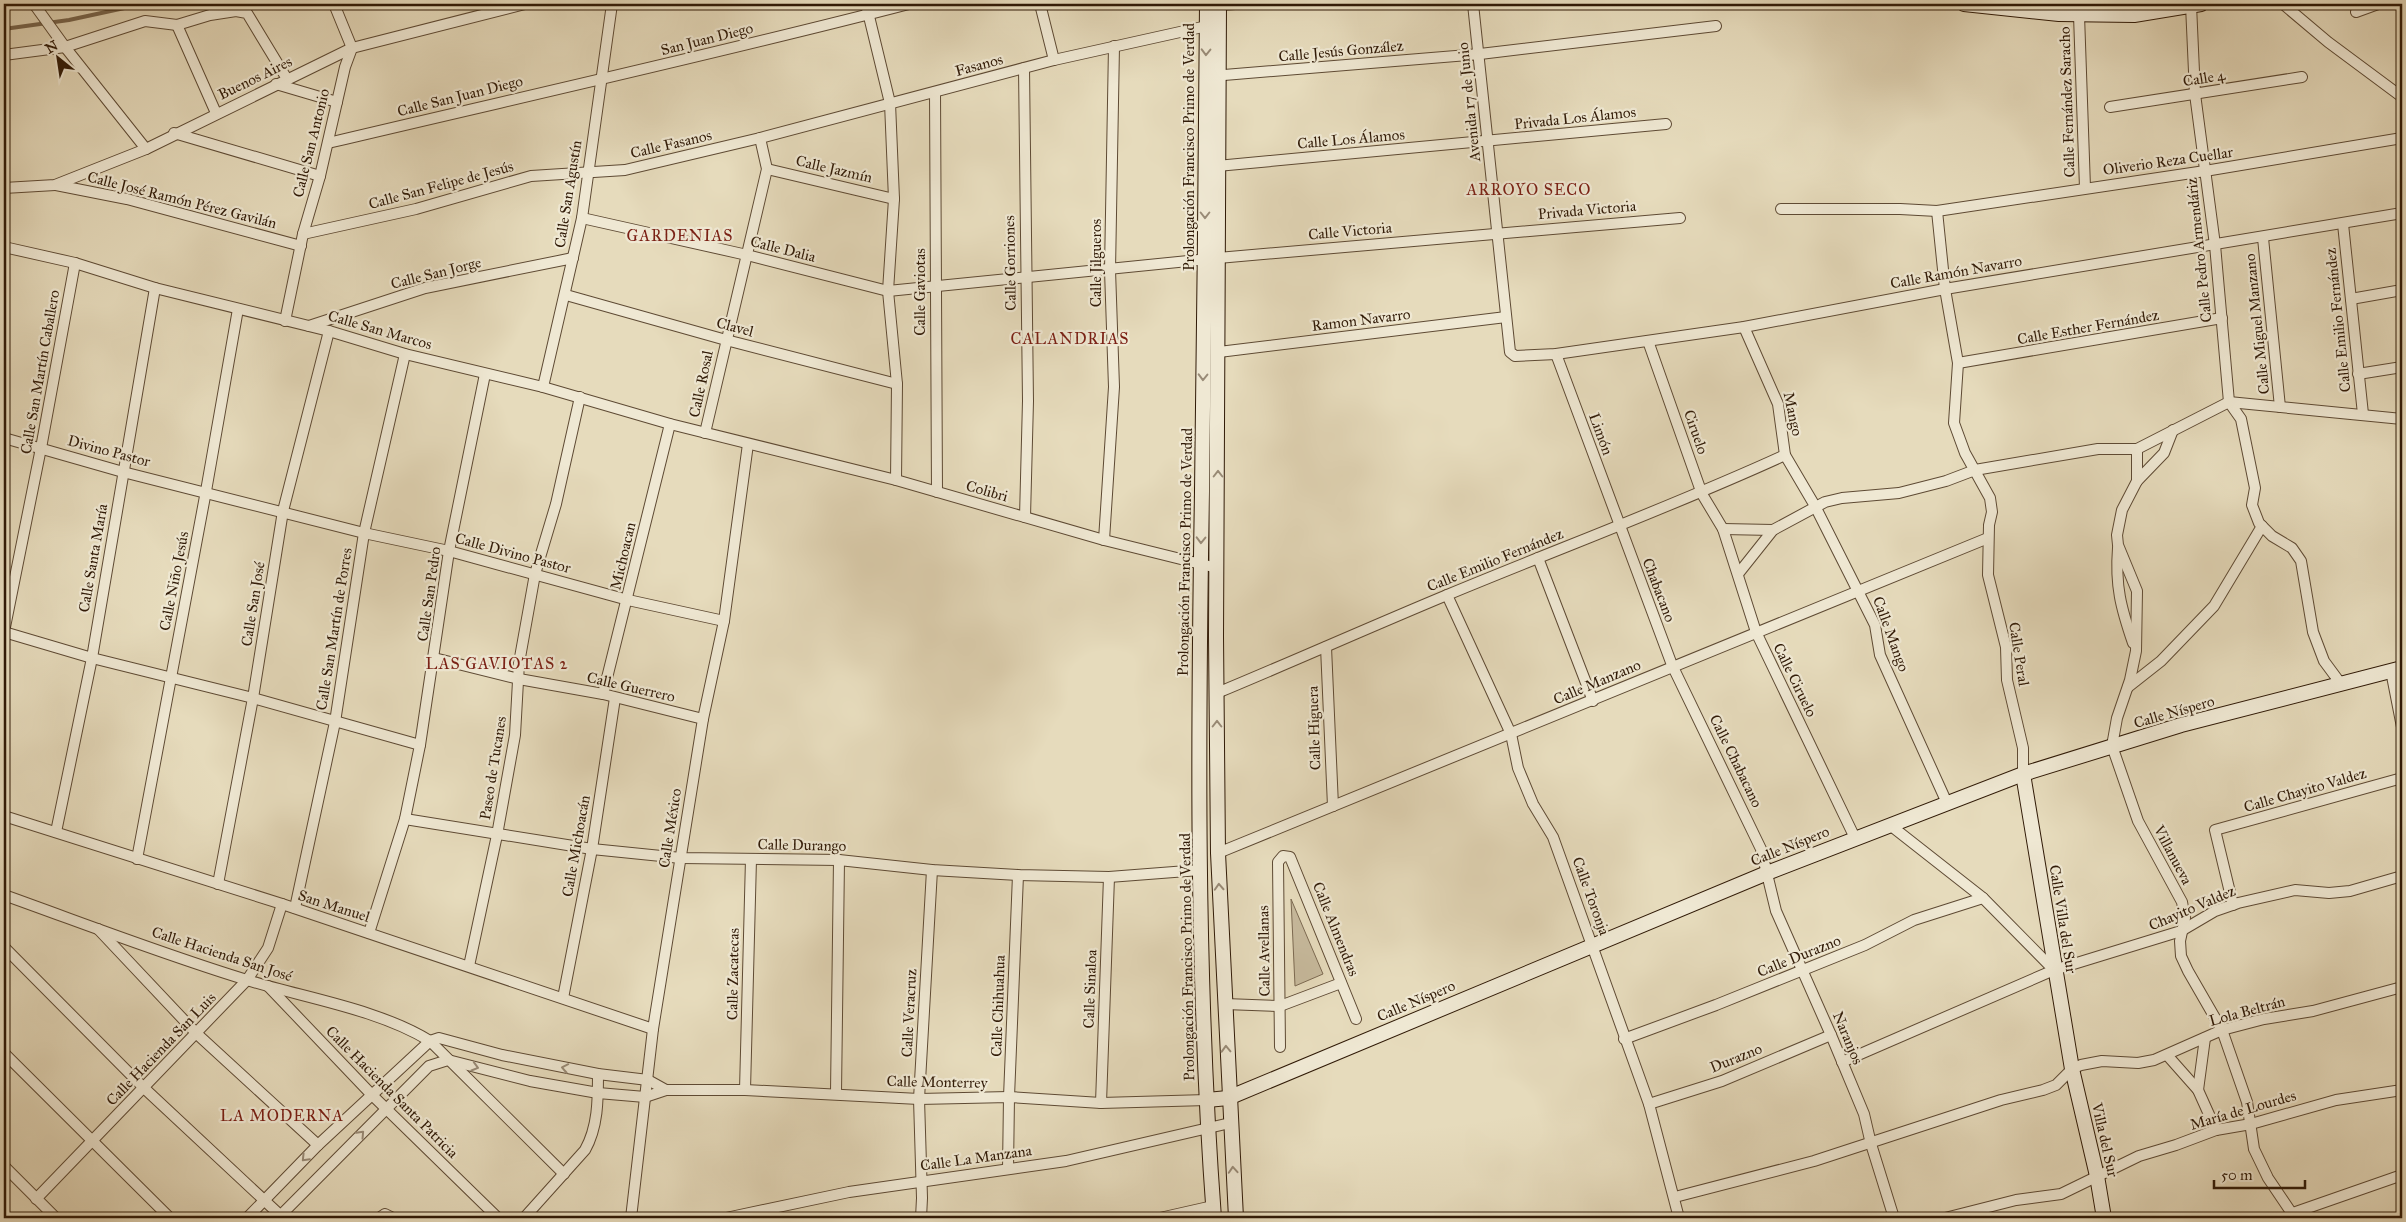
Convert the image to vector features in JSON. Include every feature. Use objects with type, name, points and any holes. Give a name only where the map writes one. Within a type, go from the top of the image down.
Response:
[{"type":"main road","name":"Prolongación Francisco Primo de Verdad","points":[[1214,1212],[1207,1100],[1200,870],[1201,564],[1217,166],[1207,26],[1215,4]]},
{"type":"main road","name":"Prolongación Francisco Primo de Verdad","points":[[1215,4],[1212,76],[1212,259],[1218,352],[1218,853],[1228,1098],[1236,1218]]},
{"type":"main road","points":[[1964,4],[2019,6],[2079,15],[2134,16],[2196,5]]},
{"type":"main road","name":"Calle Níspero","points":[[1207,1100],[1228,1098],[1767,873],[2023,774],[2182,725],[2397,669]]},
{"type":"main road","name":"Calle Villa del Sur","points":[[2023,774],[2072,1070]]},
{"type":"main road","name":"Villa del Sur","points":[[2072,1070],[2097,1176],[2104,1218]]},
{"type":"street","points":[[34,4],[65,47],[146,148]]},
{"type":"street","points":[[334,4],[352,48]]},
{"type":"street","name":"Buenos Aires","points":[[4,188],[55,185],[146,148],[352,48],[525,4]]},
{"type":"street","name":"Calle San Agustín","points":[[543,387],[566,295],[582,218],[612,4]]},
{"type":"street","points":[[866,4],[890,103],[894,199],[888,291],[897,384],[896,480]]},
{"type":"street","name":"San Juan Diego","points":[[600,81],[909,4]]},
{"type":"street","points":[[1040,4],[1054,60]]},
{"type":"street","points":[[1215,4],[1235,4]]},
{"type":"street","name":"Avenida 17 de Junio","points":[[1473,4],[1480,54],[1510,352],[1515,356]]},
{"type":"street","points":[[2283,4],[2328,42],[2402,96]]},
{"type":"street","points":[[2356,12],[2378,4]]},
{"type":"street","name":"Calle Pedro Armendáriz","points":[[2196,5],[2195,94],[2214,245],[2229,402]]},
{"type":"street","points":[[4,55],[65,47],[145,21],[177,26],[210,15],[236,11],[247,13],[287,79]]},
{"type":"street","name":"Calle Fernández Saracho","points":[[2079,15],[2084,188]]},
{"type":"street","points":[[177,26],[216,113]]},
{"type":"street","name":"Fasanos","points":[[760,138],[1054,60],[1207,26]]},
{"type":"street","name":"Calle Jesús González","points":[[1212,76],[1480,54],[1716,26]]},
{"type":"street","name":"Calle Jilgueros","points":[[1104,540],[1114,387],[1110,270],[1114,46]]},
{"type":"street","name":"Calle San Antonio","points":[[285,321],[303,234],[320,176],[352,48]]},
{"type":"street","name":"Calle Gorriones","points":[[1024,68],[1028,401],[1025,518]]},
{"type":"street","name":"Calle 4","points":[[2110,107],[2302,77]]},
{"type":"street","name":"Calle San Juan Diego","points":[[328,143],[529,95],[600,81]]},
{"type":"street","points":[[276,84],[337,102]]},
{"type":"street","name":"Calle Gaviotas","points":[[935,92],[937,492]]},
{"type":"street","name":"Privada Los Álamos","points":[[1488,142],[1666,124]]},
{"type":"street","points":[[174,133],[320,176]]},
{"type":"street","name":"Calle Fasanos","points":[[588,174],[625,170],[760,138]]},
{"type":"street","name":"Calle Rosal","points":[[705,433],[767,169],[760,138]]},
{"type":"street","name":"Oliverio Reza Cuellar","points":[[1781,209],[1900,208],[1937,211],[2205,171],[2402,138]]},
{"type":"street","name":"Calle Los Álamos","points":[[1217,166],[1488,142]]},
{"type":"street","name":"Calle Jazmín","points":[[767,169],[894,199]]},
{"type":"street","name":"Calle San Felipe de Jesús","points":[[303,234],[416,209],[531,176],[588,174]]},
{"type":"street","name":"Calle José Ramón Pérez Gavilán","points":[[55,185],[127,199],[301,246]]},
{"type":"street","name":"Calle Peral","points":[[1937,211],[1945,289],[1958,363],[1954,423],[1965,453],[1990,498],[1992,512],[1988,538],[1988,575],[2006,647],[2007,680],[2024,748],[2023,774]]},
{"type":"street","name":"Calle Ramón Navarro","points":[[1515,356],[1556,354],[1744,327],[1945,289],[2264,238],[2402,213]]},
{"type":"street","name":"Calle Dalia","points":[[582,218],[747,255],[888,291],[1025,276]]},
{"type":"street","name":"Privada Victoria","points":[[1498,233],[1680,218]]},
{"type":"street","name":"Calle Emilio Fernández","points":[[2343,224],[2363,414]]},
{"type":"street","name":"Calle Victoria","points":[[1025,276],[1110,270],[1498,233]]},
{"type":"street","name":"Calle Miguel Manzano","points":[[2264,238],[2280,407]]},
{"type":"street","name":"Calle San Marcos","points":[[4,247],[75,263],[155,288],[330,331],[405,354],[543,387],[670,424],[748,444]]},
{"type":"street","name":"Calle San Jorge","points":[[309,326],[426,288],[573,258]]},
{"type":"street","name":"Calle San Martín Caballero","points":[[4,632],[41,448],[75,263]]},
{"type":"street","name":"Calle Santa María","points":[[56,832],[92,658],[155,288]]},
{"type":"street","points":[[2351,299],[2402,290]]},
{"type":"street","name":"Clavel","points":[[566,295],[726,340],[897,384]]},
{"type":"street","name":"Calle Niño Jesús","points":[[138,858],[238,309]]},
{"type":"street","name":"Ramon Navarro","points":[[1218,352],[1506,317]]},
{"type":"street","name":"Calle Esther Fernández","points":[[1958,363],[2222,318]]},
{"type":"street","name":"Mango","points":[[1744,327],[1778,404],[1785,455],[1815,506]]},
{"type":"street","name":"Calle San José","points":[[218,884],[253,698],[283,511],[330,331]]},
{"type":"street","name":"Ciruelo","points":[[1648,341],[1702,494],[1723,530]]},
{"type":"street","name":"Calle San Martín de Porres","points":[[295,908],[335,722],[364,533],[405,354]]},
{"type":"street","name":"Limón","points":[[1556,354],[1619,525]]},
{"type":"street","points":[[2358,374],[2402,367]]},
{"type":"street","name":"Calle San Pedro","points":[[370,933],[405,819],[420,745],[450,551],[485,374]]},
{"type":"street","name":"Paseo de Tucanes","points":[[469,966],[497,835],[515,735],[519,663],[535,574],[556,504],[580,397]]},
{"type":"street","points":[[2229,402],[2241,419],[2255,488],[2252,505],[2262,526],[2272,536],[2292,548],[2301,561],[2313,632],[2324,661],[2341,684]]},
{"type":"street","points":[[1738,574],[1773,530],[1815,506],[1842,498],[1899,493],[1946,481],[1975,470],[2098,449],[2137,449],[2229,402],[2402,419]]},
{"type":"street","name":"Michoacan","points":[[603,694],[628,600],[670,424]]},
{"type":"street","points":[[2136,651],[2121,605],[2116,574],[2117,535],[2122,510],[2137,481],[2164,453],[2174,430]]},
{"type":"street","name":"Divino Pastor","points":[[4,438],[123,472],[206,491]]},
{"type":"street","name":"Colibri","points":[[748,444],[896,480],[1104,540],[1217,568]]},
{"type":"street","name":"Calle México","points":[[631,1218],[653,1030],[703,719],[724,621],[748,444]]},
{"type":"street","points":[[2137,449],[2137,481]]},
{"type":"street","name":"Calle Emilio Fernández","points":[[1217,693],[1447,595],[1619,525],[1702,494],[1785,455]]},
{"type":"street","name":"Calle Divino Pastor","points":[[206,491],[364,533],[450,551],[628,600],[724,621]]},
{"type":"street","name":"Calle Mango","points":[[1815,506],[1875,625],[1880,655],[1946,803]]},
{"type":"street","name":"Chabacano","points":[[1619,525],[1672,665]]},
{"type":"street","points":[[2128,687],[2160,661],[2214,606],[2262,526]]},
{"type":"street","points":[[1723,530],[1773,530]]},
{"type":"street","name":"Calle Ciruelo","points":[[1723,530],[1756,632],[1855,838]]},
{"type":"street","name":"Calle Manzano","points":[[1218,853],[1593,701],[1672,665],[1988,538]]},
{"type":"street","points":[[2112,746],[2117,718],[2128,687],[2136,651],[2137,591],[2118,545]]},
{"type":"street","points":[[1538,558],[1593,701]]},
{"type":"street","name":"Calle Toronja","points":[[1447,595],[1511,734],[1518,768],[1533,804],[1553,836],[1624,1039],[1649,1104],[1679,1218]]},
{"type":"street","points":[[4,632],[92,658],[253,698],[420,745]]},
{"type":"street","name":"Calle Higuera","points":[[1326,647],[1333,806]]},
{"type":"street","name":"Calle Guerrero","points":[[434,658],[519,679],[603,694],[703,719]]},
{"type":"street","name":"Calle Chabacano","points":[[1672,665],[1751,825],[1767,873]]},
{"type":"street","points":[[2397,669],[2402,727]]},
{"type":"street","name":"Calle Michoacán","points":[[563,998],[592,849],[615,698]]},
{"type":"street","name":"Villanueva","points":[[2112,746],[2138,821],[2182,902],[2185,918],[2181,931],[2181,956],[2188,972],[2222,1030],[2247,1102],[2254,1149],[2268,1178],[2294,1216]]},
{"type":"street","name":"Calle Chayito Valdez","points":[[2232,905],[2216,830],[2402,778]]},
{"type":"street","name":"San Manuel","points":[[4,816],[295,908],[653,1030]]},
{"type":"street","name":"Calle Durango","points":[[405,819],[592,849],[681,858],[839,860],[932,870],[1018,875],[1109,877],[1200,870]]},
{"type":"street","points":[[1890,824],[1983,898],[2054,970]]},
{"type":"street","name":"Calle Almendras","points":[[1283,856],[1290,857],[1356,1019]]},
{"type":"street","name":"Calle Avellanas","points":[[1280,1047],[1278,862],[1283,856]]},
{"type":"street","name":"Calle Zacatecas","points":[[745,1090],[751,859]]},
{"type":"street","points":[[836,1093],[839,860]]},
{"type":"street","name":"Calle Veracruz","points":[[921,1218],[919,1099],[932,870]]},
{"type":"street","name":"Naranjos","points":[[1767,873],[1776,911],[1864,1114],[1870,1144],[1894,1218]]},
{"type":"street","name":"Calle Chihuahua","points":[[1008,1169],[1018,875]]},
{"type":"street","name":"Chayito Valdez","points":[[1842,1062],[2054,970],[2181,931],[2215,911],[2232,905],[2295,890],[2329,893],[2350,891],[2402,876]]},
{"type":"street","name":"Calle Sinaloa","points":[[1101,1103],[1109,877]]},
{"type":"street","name":"Calle Hacienda San José","points":[[4,895],[247,980],[390,1021],[430,1041],[564,1174]]},
{"type":"street","name":"Calle Durazno","points":[[1624,1039],[1865,946],[1914,920],[1983,898]]},
{"type":"street","name":"Calle Hacienda San Luis","points":[[36,1199],[247,980],[268,948],[282,904]]},
{"type":"street","points":[[98,928],[197,1034],[318,1145]]},
{"type":"street","points":[[4,947],[144,1088],[279,1217],[428,1066],[448,1060],[530,1081],[598,1093],[645,1097]]},
{"type":"street","points":[[1224,1004],[1280,1006],[1341,983]]},
{"type":"street","name":"Calle Hacienda Santa Patricia","points":[[267,985],[371,1094],[498,1218]]},
{"type":"street","name":"Lola Beltrán","points":[[2072,1070],[2081,1064],[2102,1061],[2138,1062],[2167,1055],[2222,1030],[2264,1019],[2313,1012],[2402,987]]},
{"type":"street","name":"Durazno","points":[[1649,1104],[1722,1081],[1831,1035]]},
{"type":"street","name":"Calle Hacienda San José","points":[[430,1041],[439,1038],[448,1039],[502,1055],[598,1074],[648,1080]]},
{"type":"street","points":[[2198,1090],[2205,1038]]},
{"type":"street","points":[[247,1218],[318,1145],[430,1041]]},
{"type":"street","points":[[4,1053],[91,1143],[170,1218]]},
{"type":"street","points":[[2167,1055],[2198,1090],[2216,1130]]},
{"type":"street","points":[[1675,1197],[1757,1177],[1870,1144],[2001,1100],[2042,1090],[2056,1085],[2072,1070]]},
{"type":"street","points":[[524,1218],[585,1150],[592,1137],[598,1093],[598,1074]]},
{"type":"street","name":"Calle Monterrey","points":[[648,1080],[666,1090]]},
{"type":"street","name":"Calle Monterrey","points":[[645,1097],[666,1090],[745,1090],[836,1093],[919,1099],[1009,1097],[1101,1103],[1207,1100]]},
{"type":"street","name":"María de Lourdes","points":[[1945,1218],[2016,1200],[2061,1194],[2139,1156],[2176,1146],[2216,1130],[2250,1124],[2336,1100],[2402,1090]]},
{"type":"street","name":"Calle La Manzana","points":[[726,1218],[849,1192],[1066,1161],[1230,1122]]},
{"type":"street","points":[[4,1166],[56,1218]]},
{"type":"street","points":[[2294,1216],[2402,1175]]},
{"type":"street","points":[[1160,1218],[1214,1212]]},
{"type":"street","points":[[379,1218],[385,1214],[393,1218]]},
{"type":"shaded area","points":[[1291,899],[1323,974],[1295,986]]},
{"type":"waterway","name":"ARROYO SECO","points":[[4,29],[69,20],[143,4]]},
{"type":"district","name":"ARROYO SECO","points":[[1529,189]]},
{"type":"district","name":"GARDENIAS","points":[[680,235]]},
{"type":"district","name":"CALANDRIAS","points":[[1070,338]]},
{"type":"district","name":"LAS GAVIOTAS 2","points":[[497,663]]},
{"type":"district","name":"LA MODERNA","points":[[282,1115]]}]
